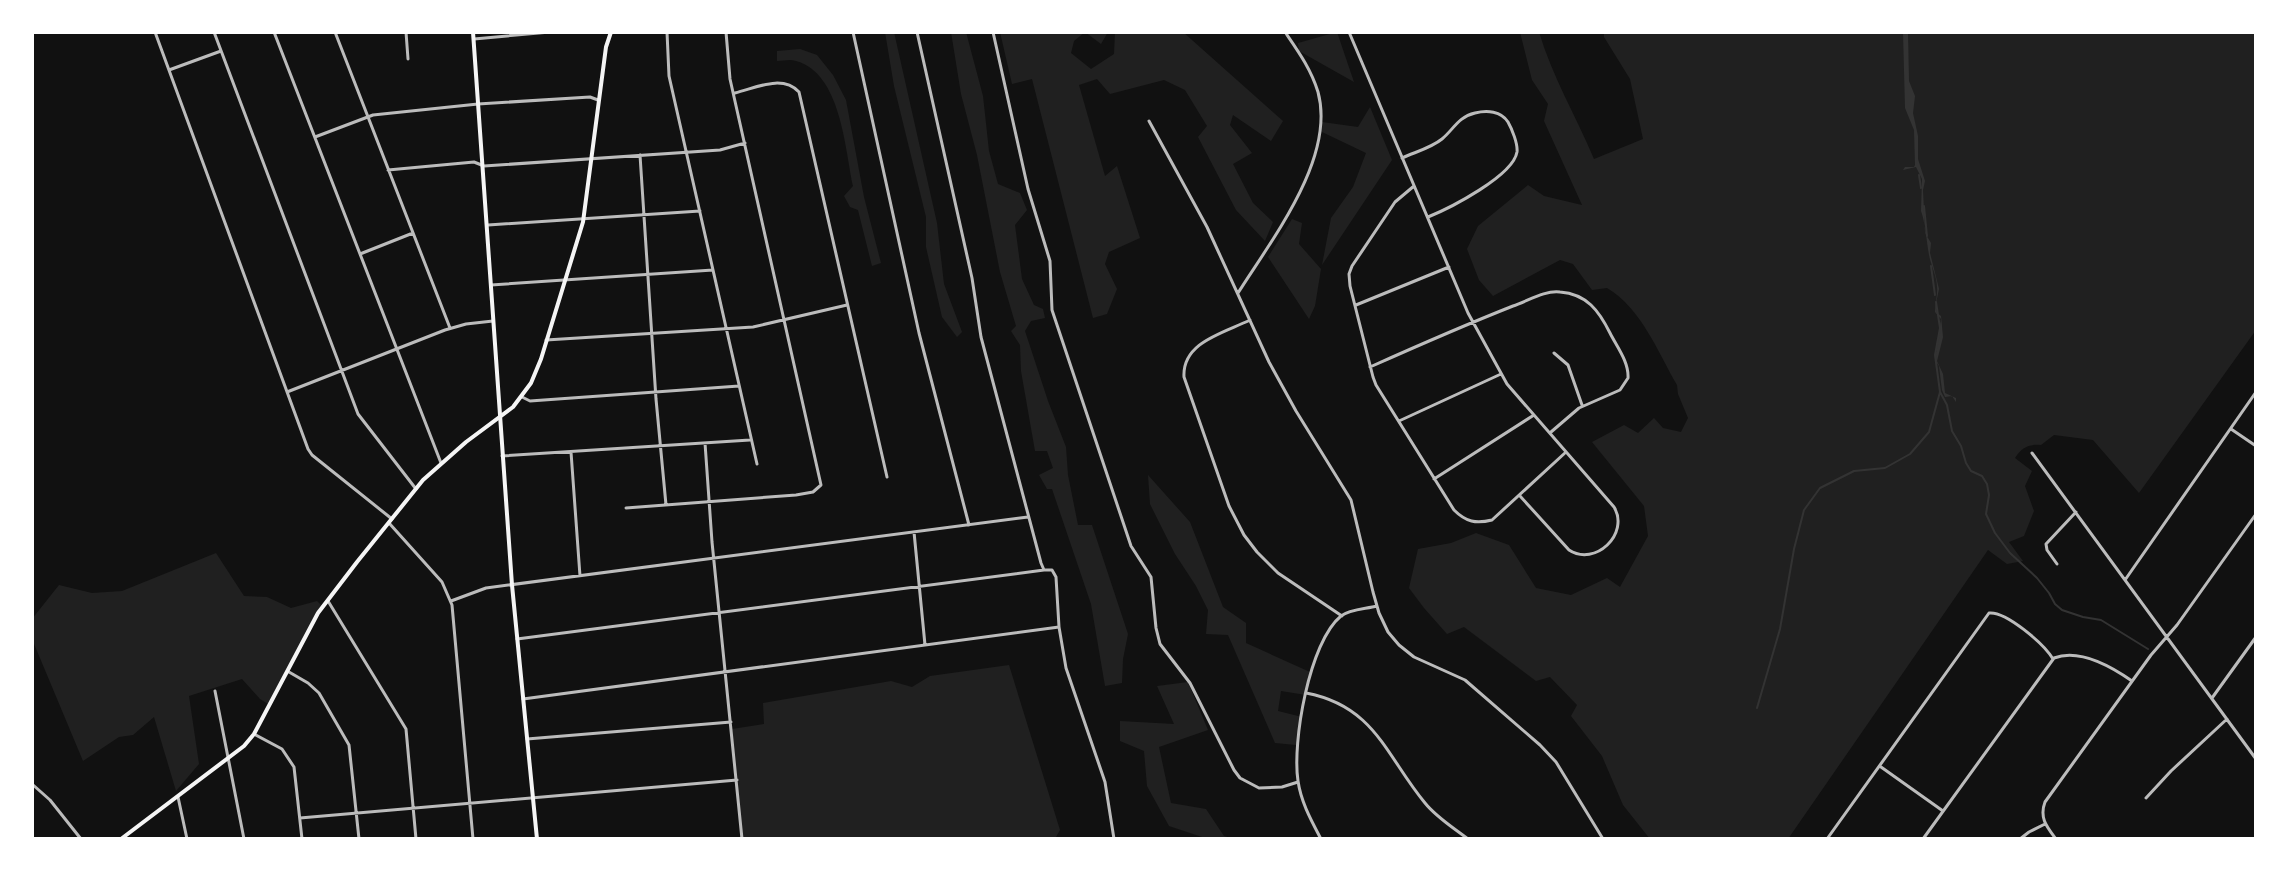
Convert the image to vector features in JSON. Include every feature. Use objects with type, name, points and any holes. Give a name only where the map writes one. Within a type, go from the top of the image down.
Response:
[{"type":"main road","points":[[473,32],[512,585],[537,839]]},
{"type":"main road","points":[[121,839],[244,746],[254,734],[309,628],[327,600],[416,489],[441,463],[522,397],[537,371],[584,219],[606,47],[611,32]]},
{"type":"street","points":[[155,32],[310,453],[390,521],[442,582],[451,601],[473,839]]},
{"type":"street","points":[[214,32],[361,419],[416,489]]},
{"type":"street","points":[[274,32],[441,463]]},
{"type":"street","points":[[335,32],[450,328]]},
{"type":"street","points":[[406,32],[408,59]]},
{"type":"street","points":[[473,39],[550,32]]},
{"type":"street","points":[[667,32],[667,69],[757,464]]},
{"type":"street","points":[[626,508],[807,494],[821,485],[734,93],[726,32]]},
{"type":"street","points":[[853,32],[925,358],[969,525]]},
{"type":"street","points":[[917,32],[972,278],[981,337],[1044,570]]},
{"type":"street","points":[[993,32],[1028,189],[1050,261],[1052,310],[1132,548],[1151,577],[1160,644],[1190,683],[1240,778],[1259,788],[1282,787],[1298,782]]},
{"type":"street","points":[[1238,293],[1305,182],[1319,142],[1321,110],[1317,89],[1307,63],[1285,32]]},
{"type":"street","points":[[1349,32],[1473,322],[1501,374],[1614,507],[1620,518],[1616,535],[1592,556],[1572,553],[1520,496]]},
{"type":"street","points":[[169,70],[221,51]]},
{"type":"street","points":[[734,93],[784,82],[799,92],[887,477]]},
{"type":"street","points":[[315,137],[368,117],[478,104],[590,97],[600,101]]},
{"type":"street","points":[[1402,158],[1439,141],[1460,119],[1477,112],[1497,113],[1509,123],[1517,153],[1507,168],[1454,206],[1428,218]]},
{"type":"street","points":[[1149,121],[1207,227],[1269,362],[1351,500],[1377,606],[1388,632],[1414,657],[1465,680],[1540,745],[1563,772],[1603,839]]},
{"type":"street","points":[[388,170],[474,162],[482,165],[720,150],[745,143]]},
{"type":"street","points":[[640,155],[666,505]]},
{"type":"street","points":[[1414,186],[1395,202],[1349,274],[1376,385],[1454,510],[1467,521],[1492,520],[1566,452]]},
{"type":"street","points":[[486,226],[700,211]]},
{"type":"street","points":[[360,254],[413,233]]},
{"type":"street","points":[[1355,306],[1449,267]]},
{"type":"street","points":[[491,285],[713,270]]},
{"type":"street","points":[[1370,367],[1473,322],[1553,292],[1574,295],[1588,301],[1600,312],[1628,371],[1628,378],[1620,390],[1582,406],[1550,433]]},
{"type":"street","points":[[546,340],[753,327],[847,305]]},
{"type":"street","points":[[1250,320],[1193,349],[1185,362],[1184,377],[1229,506],[1244,535],[1278,573],[1342,616]]},
{"type":"street","points":[[287,392],[450,328],[493,321]]},
{"type":"street","points":[[1554,353],[1568,365],[1582,406]]},
{"type":"street","points":[[1399,422],[1501,374]]},
{"type":"street","points":[[522,397],[530,401],[739,386]]},
{"type":"street","points":[[2125,580],[2256,392]]},
{"type":"street","points":[[1434,479],[1534,415]]},
{"type":"street","points":[[2231,429],[2256,446]]},
{"type":"street","points":[[502,456],[751,440]]},
{"type":"street","points":[[705,443],[743,839]]},
{"type":"street","points":[[571,452],[580,576]]},
{"type":"street","points":[[2032,453],[2256,759]]},
{"type":"street","points":[[2057,564],[2046,544],[2076,512]]},
{"type":"street","points":[[2056,839],[2045,824],[2045,802],[2256,514]]},
{"type":"street","points":[[451,601],[477,591],[512,585],[1029,517]]},
{"type":"street","points":[[914,532],[925,645]]},
{"type":"street","points":[[517,639],[1052,570],[1056,577],[1059,627],[1066,668],[1105,782],[1114,839]]},
{"type":"street","points":[[327,600],[406,729],[416,839]]},
{"type":"street","points":[[1321,839],[1306,811],[1298,782],[1298,746],[1312,666],[1319,648],[1342,616],[1377,606]]},
{"type":"street","points":[[1827,839],[1986,615],[1996,612],[2009,620],[2045,646],[2053,659]]},
{"type":"street","points":[[523,699],[1059,627]]},
{"type":"street","points":[[2212,698],[2256,637]]},
{"type":"street","points":[[1923,839],[2053,659],[2070,655],[2102,662],[2132,681]]},
{"type":"street","points":[[287,671],[319,693],[346,738],[351,751],[359,839]]},
{"type":"street","points":[[215,691],[244,839]]},
{"type":"street","points":[[1306,693],[1332,700],[1366,722],[1424,802],[1468,839]]},
{"type":"street","points":[[2146,798],[2227,719]]},
{"type":"street","points":[[527,739],[731,722]]},
{"type":"street","points":[[254,734],[278,747],[291,761],[296,772],[302,839]]},
{"type":"street","points":[[1880,766],[1943,811]]},
{"type":"street","points":[[300,818],[737,780]]},
{"type":"street","points":[[32,784],[50,800],[81,839]]},
{"type":"street","points":[[178,797],[187,839]]},
{"type":"street","points":[[2020,839],[2045,824]]},
{"type":"shaded area","points":[[885,32],[894,32],[937,223],[944,284],[962,332],[957,337],[942,317],[926,247],[926,217],[894,86]]},
{"type":"shaded area","points":[[951,32],[966,32],[983,96],[989,151],[998,184],[1020,193],[1027,210],[1015,225],[1022,279],[1034,305],[1043,309],[1045,318],[1031,321],[1025,331],[1066,447],[1078,525],[1092,525],[1128,634],[1122,683],[1105,686],[1091,604],[1052,489],[1047,489],[1039,475],[1053,468],[1047,451],[1035,451],[1021,371],[1020,345],[1011,331],[1016,326],[1000,272],[977,155],[961,94]]},
{"type":"shaded area","points":[[1000,32],[1085,32],[1074,41],[1071,53],[1091,69],[1114,54],[1115,32],[1183,32],[1283,121],[1271,141],[1233,115],[1230,125],[1252,153],[1233,164],[1253,203],[1273,222],[1265,241],[1236,210],[1198,137],[1207,126],[1185,90],[1164,80],[1110,94],[1097,79],[1079,85],[1105,176],[1117,166],[1140,238],[1109,252],[1105,264],[1117,289],[1107,314],[1093,318],[1032,79],[1012,84]]},
{"type":"shaded area","points":[[1085,32],[1108,32],[1101,44]]},
{"type":"shaded area","points":[[1337,32],[1354,82],[1299,51],[1298,43]]},
{"type":"shaded area","points":[[1520,32],[1539,32],[1557,80],[1594,159],[1643,139],[1630,79],[1604,37],[1604,32],[2256,32],[2256,330],[2139,493],[2093,440],[2054,435],[2041,445],[2020,451],[2015,458],[2032,471],[2025,486],[2034,511],[2024,536],[2009,542],[2023,561],[2007,564],[1988,550],[1788,839],[1650,839],[1623,805],[1602,756],[1571,716],[1577,705],[1550,677],[1536,681],[1464,627],[1447,634],[1409,588],[1418,549],[1451,543],[1476,533],[1509,545],[1536,588],[1571,595],[1607,578],[1620,587],[1648,536],[1644,506],[1592,442],[1624,425],[1638,433],[1654,418],[1663,428],[1681,432],[1688,418],[1677,385],[1639,319],[1607,288],[1592,290],[1573,264],[1560,260],[1493,296],[1479,280],[1467,249],[1478,226],[1528,185],[1544,196],[1582,205],[1544,121],[1548,104],[1532,80]]},
{"type":"shaded area","points":[[1903,32],[1908,32],[1909,81],[1915,96],[1913,113],[1918,136],[1918,159],[1925,181],[1925,226],[1921,211],[1922,179],[1916,167],[1903,170],[1915,165],[1914,130],[1905,108]]},
{"type":"shaded area","points":[[800,49],[817,55],[833,75],[846,100],[864,197],[881,263],[872,266],[858,210],[850,207],[844,196],[853,186],[832,96],[811,68],[794,60],[777,61],[777,51]]},
{"type":"shaded area","points":[[1370,107],[1392,160],[1322,265],[1331,218],[1353,187],[1366,153],[1322,132],[1322,122],[1358,127]]},
{"type":"shaded area","points":[[1292,219],[1302,223],[1299,244],[1321,269],[1315,306],[1309,319],[1268,257]]},
{"type":"shaded area","points":[[1926,235],[1931,243],[1930,253],[1939,289],[1936,303],[1937,313],[1941,316],[1943,337],[1937,361],[1943,374],[1945,393],[1952,396],[1945,397],[1935,360],[1941,319],[1935,312],[1937,283],[1929,255]]},
{"type":"shaded area","points":[[1148,475],[1190,522],[1223,607],[1246,623],[1246,643],[1310,672],[1306,695],[1281,691],[1278,711],[1302,717],[1296,745],[1275,743],[1228,635],[1206,634],[1208,610],[1150,504]]},
{"type":"shaded area","points":[[216,553],[244,596],[267,597],[291,608],[317,601],[321,605],[268,704],[242,679],[189,696],[199,764],[176,791],[154,717],[133,735],[119,737],[83,761],[32,639],[32,619],[59,585],[92,593],[122,591]]},
{"type":"shaded area","points":[[1009,665],[1060,830],[1056,837],[741,839],[732,729],[764,724],[763,703],[891,681],[912,687],[930,676]]},
{"type":"shaded area","points":[[1188,682],[1208,730],[1159,747],[1171,803],[1206,809],[1224,836],[1234,839],[1208,839],[1169,826],[1147,786],[1144,751],[1120,741],[1120,721],[1174,724],[1157,686]]},
{"type":"waterway","points":[[1919,175],[1921,188]]},
{"type":"waterway","points":[[1924,206],[1927,236]]},
{"type":"waterway","points":[[1931,266],[1935,295]]},
{"type":"waterway","points":[[1757,708],[1780,629],[1804,510],[1820,488],[1854,471],[1885,468],[1910,454],[1929,432],[1940,392],[1935,355],[1940,328],[1936,302]]},
{"type":"waterway","points":[[1940,392],[1966,463],[1987,484],[1986,514],[2010,553],[2037,578],[2062,610],[2101,620],[2148,649]]}]
